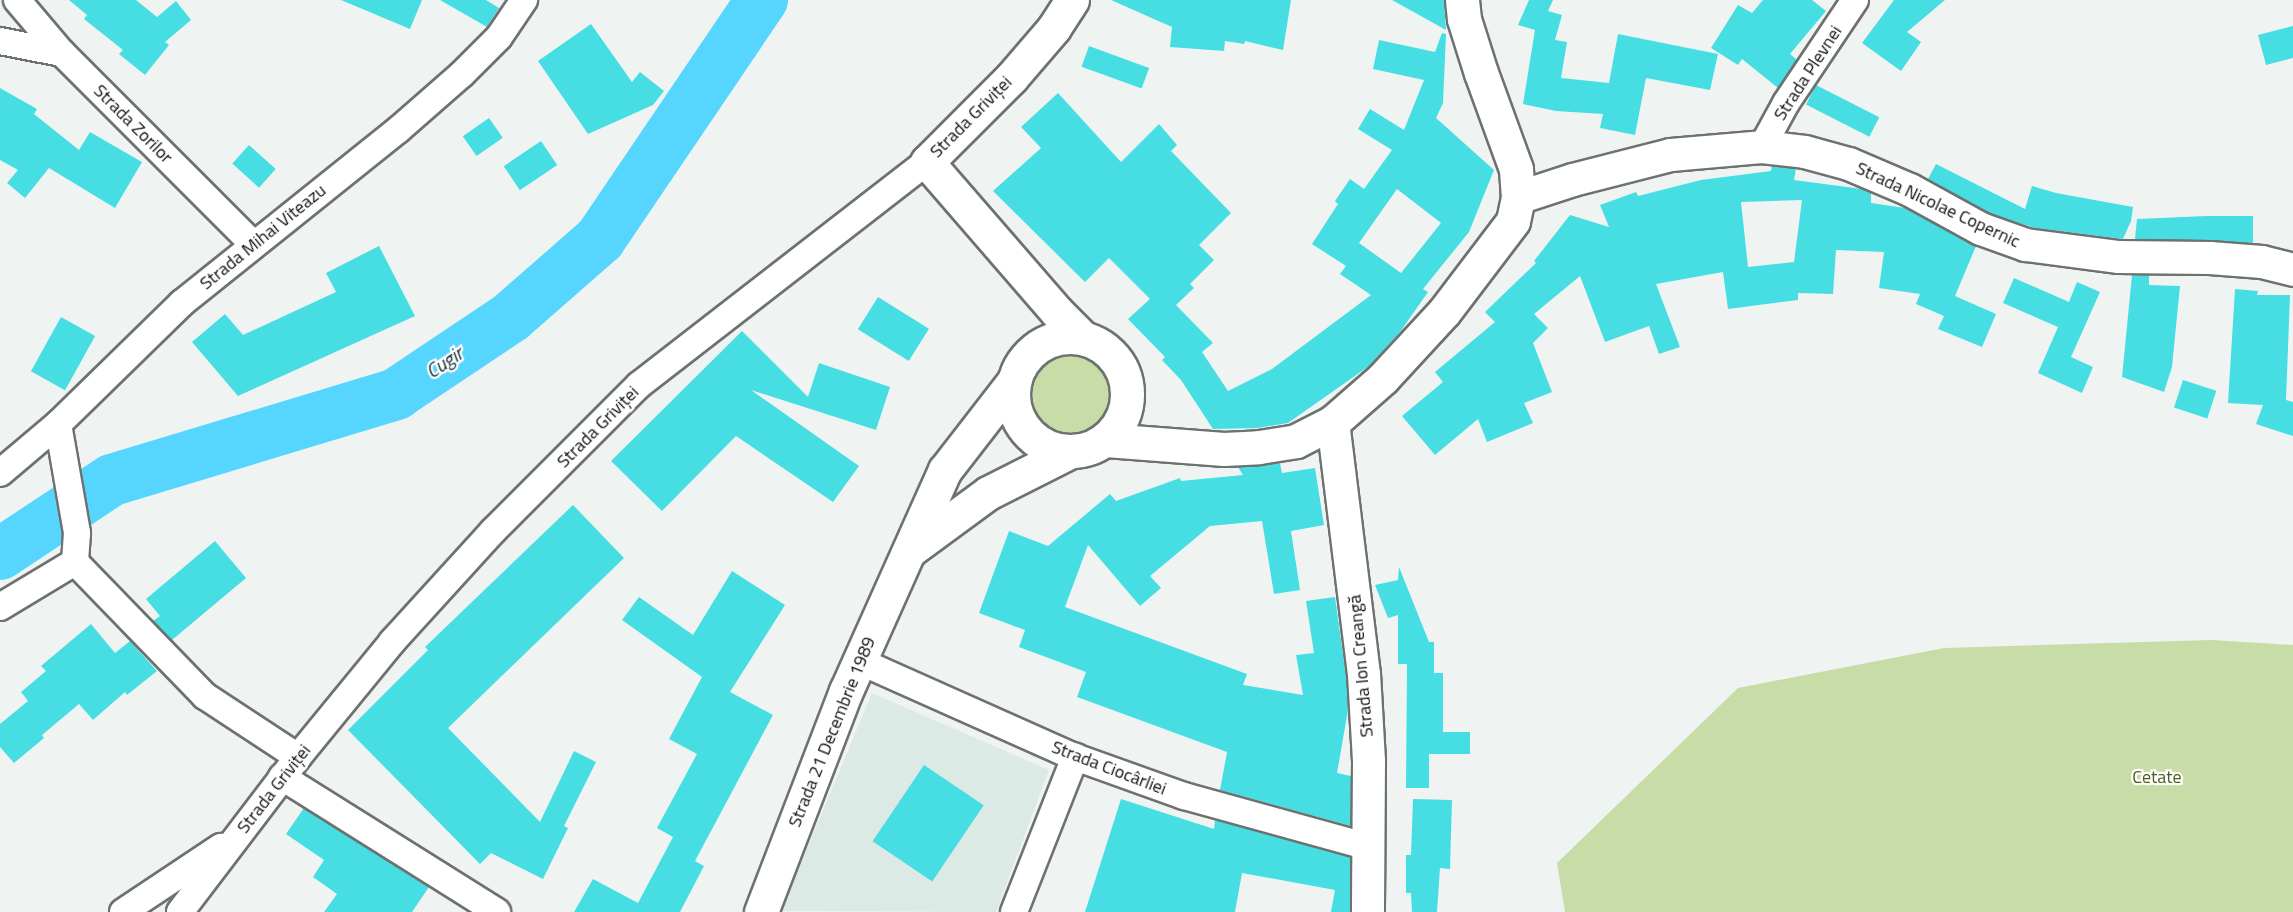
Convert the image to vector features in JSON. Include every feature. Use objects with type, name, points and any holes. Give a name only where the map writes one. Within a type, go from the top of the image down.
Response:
[{"type":"main road","name":"Strada Griviței","points":[[927,162],[1012,77],[1054,28],[1072,0]]},
{"type":"main road","points":[[1106,440],[1224,448],[1259,447],[1296,441],[1333,422],[1383,378],[1444,312],[1513,221],[1518,198],[1516,169],[1481,73],[1464,19],[1462,0]]},
{"type":"main road","points":[[927,162],[1029,277],[1056,312],[1083,338]]},
{"type":"main road","points":[[1029,277],[1031,312],[1022,368],[1013,398],[1017,415],[1025,430],[1038,441],[1053,449],[1070,452]]},
{"type":"main road","points":[[905,554],[988,493],[1070,452],[1089,449],[1106,440],[1118,427],[1126,410],[1128,392],[1124,374],[1115,358],[1100,345],[1083,338],[1054,339],[1040,345],[1022,368]]},
{"type":"main road","name":"Strada 21 Decembrie 1989","points":[[761,912],[859,661],[905,554],[945,470],[1022,368]]},
{"type":"street","name":"Strada Zorilor","points":[[17,0],[62,53],[253,244]]},
{"type":"street","name":"Strada Mihai Viteazu","points":[[0,473],[58,424],[182,303],[398,130],[462,74],[499,37],[524,0]]},
{"type":"street","name":"Strada Plevnei","points":[[1762,147],[1786,103],[1855,0]]},
{"type":"street","points":[[0,41],[62,53]]},
{"type":"street","name":"Strada Nicolae Copernic","points":[[1518,198],[1573,180],[1671,155],[1762,147],[1805,152],[1849,164],[1910,189],[1981,228],[2026,245],[2119,257],[2241,260],[2293,270]]},
{"type":"street","name":"Strada Griviței","points":[[180,912],[290,767],[392,642],[493,531],[639,385],[927,162]]},
{"type":"street","name":"Strada Ion Creangă","points":[[1333,422],[1364,674],[1369,762],[1368,912]]},
{"type":"street","points":[[58,424],[78,533],[75,562]]},
{"type":"street","points":[[75,562],[205,696],[290,767],[496,912]]},
{"type":"street","points":[[0,607],[75,562]]},
{"type":"street","name":"Strada Ciocârliei","points":[[859,661],[1075,757],[1184,796],[1369,848]]},
{"type":"street","points":[[1014,912],[1075,757]]},
{"type":"street","points":[[123,912],[237,837]]},
{"type":"shaded area","points":[[872,693],[1049,770],[996,912],[781,911]]},
{"type":"green space","points":[[1070,351],[1087,355],[1102,364],[1111,379],[1115,396],[1111,413],[1102,428],[1087,437],[1070,441],[1053,437],[1038,428],[1029,413],[1025,396],[1029,379],[1038,364],[1053,355]]},
{"type":"green space","name":"Cetate","points":[[2212,640],[2293,645],[2293,912],[1565,912],[1557,863],[1738,688],[1944,648]]},
{"type":"building","points":[[69,0],[136,0],[157,17],[176,1],[191,20],[165,42],[169,45],[145,75],[119,54],[123,50],[84,19],[87,15]]},
{"type":"building","points":[[341,0],[422,0],[410,29]]},
{"type":"building","points":[[440,0],[486,0],[499,8],[487,27]]},
{"type":"building","points":[[1111,0],[1291,0],[1283,50],[1245,41],[1244,44],[1225,41],[1224,51],[1170,47],[1172,27]]},
{"type":"building","points":[[1392,0],[1444,0],[1446,30]]},
{"type":"building","points":[[1529,0],[1553,0],[1548,11],[1562,15],[1555,40],[1567,42],[1561,78],[1609,83],[1618,34],[1718,54],[1710,90],[1646,78],[1635,135],[1600,128],[1603,114],[1556,111],[1523,104],[1535,30],[1518,25]]},
{"type":"building","points":[[1763,0],[1812,0],[1826,11],[1790,54],[1797,60],[1778,88],[1742,59],[1738,65],[1711,48],[1738,5],[1752,13]]},
{"type":"building","points":[[1894,0],[1945,0],[1907,32],[1921,42],[1901,71],[1862,43]]},
{"type":"building","points":[[591,24],[632,82],[640,72],[664,91],[653,105],[588,134],[538,61]]},
{"type":"building","points":[[2293,26],[2293,58],[2266,65],[2258,35]]},
{"type":"building","points":[[1442,33],[1446,34],[1443,103],[1436,118],[1494,170],[1469,232],[1423,289],[1428,292],[1400,332],[1369,366],[1288,423],[1257,428],[1213,429],[1181,380],[1162,360],[1165,357],[1128,319],[1150,299],[1109,258],[1085,282],[993,191],[1041,148],[1021,127],[1058,93],[1121,162],[1159,124],[1177,145],[1171,151],[1231,213],[1199,245],[1214,260],[1190,284],[1194,288],[1176,305],[1213,343],[1202,352],[1228,391],[1272,369],[1371,295],[1340,274],[1346,266],[1312,244],[1338,204],[1335,201],[1350,179],[1364,189],[1392,150],[1358,129],[1370,109],[1404,130],[1424,80],[1373,69],[1379,40],[1435,52]],"holes":[[[1397,189],[1441,223],[1401,273],[1359,243]]]},
{"type":"building","points":[[1089,46],[1149,68],[1142,89],[1081,67]]},
{"type":"building","points":[[1816,85],[1879,117],[1869,137],[1806,105]]},
{"type":"building","points":[[0,88],[37,109],[34,114],[79,150],[90,132],[142,162],[115,208],[49,168],[25,198],[7,183],[18,170],[0,160]]},
{"type":"building","points":[[489,118],[503,138],[477,156],[463,136]]},
{"type":"building","points":[[541,141],[557,165],[520,190],[504,166]]},
{"type":"building","points":[[249,145],[276,169],[259,188],[232,164]]},
{"type":"building","points":[[1936,164],[2025,209],[2032,186],[2056,193],[2133,207],[2131,221],[2123,239],[2035,228],[1988,213],[1928,179]]},
{"type":"building","points":[[1772,166],[1796,169],[1794,180],[1862,189],[1871,193],[1871,203],[1905,208],[1976,246],[1955,296],[1996,314],[1982,347],[1938,329],[1944,316],[1916,304],[1920,294],[1879,288],[1884,252],[1836,250],[1833,294],[1798,293],[1798,300],[1728,309],[1723,272],[1656,284],[1680,347],[1659,354],[1649,326],[1605,342],[1580,276],[1534,314],[1548,328],[1533,343],[1552,392],[1524,403],[1533,423],[1487,442],[1478,419],[1435,455],[1402,416],[1443,382],[1435,372],[1495,322],[1485,312],[1536,263],[1534,261],[1570,215],[1609,227],[1600,205],[1636,192],[1638,196],[1701,180],[1771,171]],"holes":[[[1802,200],[1794,262],[1748,267],[1741,202]]]},
{"type":"building","points":[[2253,216],[2253,243],[2135,239],[2137,219]]},
{"type":"building","points":[[379,246],[415,316],[238,396],[192,342],[225,314],[243,335],[336,292],[326,273]]},
{"type":"building","points":[[2132,275],[2149,275],[2149,285],[2180,286],[2172,367],[2164,392],[2122,377]]},
{"type":"building","points":[[2014,278],[2069,302],[2077,282],[2100,292],[2071,357],[2093,367],[2082,393],[2038,373],[2058,327],[2003,303]]},
{"type":"building","points":[[2235,289],[2258,291],[2257,295],[2290,295],[2286,400],[2293,402],[2293,436],[2256,424],[2263,405],[2228,403]]},
{"type":"building","points":[[878,297],[929,329],[909,361],[858,329]]},
{"type":"building","points":[[61,317],[95,336],[65,390],[31,371]]},
{"type":"building","points":[[742,331],[808,397],[819,363],[890,387],[876,430],[751,390],[859,466],[833,502],[736,436],[662,511],[611,461]]},
{"type":"building","points":[[2183,380],[2216,391],[2207,418],[2174,408]]},
{"type":"building","points":[[1280,463],[1282,473],[1315,468],[1324,525],[1291,531],[1300,590],[1274,594],[1262,521],[1210,526],[1150,576],[1161,588],[1140,606],[1088,545],[1065,607],[1247,674],[1243,685],[1303,695],[1296,655],[1314,653],[1306,601],[1335,597],[1346,676],[1348,710],[1337,773],[1351,776],[1351,826],[1220,790],[1227,752],[1077,697],[1086,672],[1019,647],[1025,630],[979,613],[1009,531],[1048,546],[1110,494],[1116,501],[1180,478],[1181,481],[1243,475],[1238,467]]},
{"type":"building","points":[[573,505],[624,558],[448,728],[540,822],[574,751],[596,762],[564,826],[568,828],[543,879],[491,853],[480,864],[348,730],[428,650],[425,647]]},
{"type":"building","points":[[215,541],[246,578],[172,640],[153,621],[160,616],[146,599]]},
{"type":"building","points":[[1399,567],[1429,642],[1434,642],[1434,673],[1443,673],[1443,732],[1470,732],[1470,754],[1429,754],[1429,788],[1406,788],[1407,664],[1398,664],[1398,615],[1388,618],[1375,585],[1398,580]]},
{"type":"building","points":[[732,571],[785,605],[730,692],[773,715],[695,861],[704,866],[680,912],[574,912],[593,879],[638,903],[673,837],[657,828],[697,754],[669,739],[702,677],[622,620],[639,597],[693,635]]},
{"type":"building","points":[[91,624],[115,653],[130,641],[157,671],[127,695],[125,692],[93,720],[79,704],[42,735],[44,738],[14,763],[0,747],[0,724],[28,701],[21,692],[46,671],[41,666]]},
{"type":"building","points":[[924,765],[984,805],[932,882],[873,841]]},
{"type":"building","points":[[1121,799],[1214,829],[1215,820],[1350,857],[1350,912],[1331,912],[1335,890],[1242,873],[1235,912],[1085,912]]},
{"type":"building","points":[[1413,799],[1452,800],[1450,869],[1440,868],[1437,912],[1412,912],[1411,893],[1406,893],[1406,855],[1411,855]]},
{"type":"building","points":[[304,808],[429,887],[412,912],[324,912],[337,894],[313,877],[324,860],[286,834]]},
{"type":"waterway","name":"Cugir","points":[[0,554],[112,480],[396,394],[511,317],[600,239],[762,0]]}]
